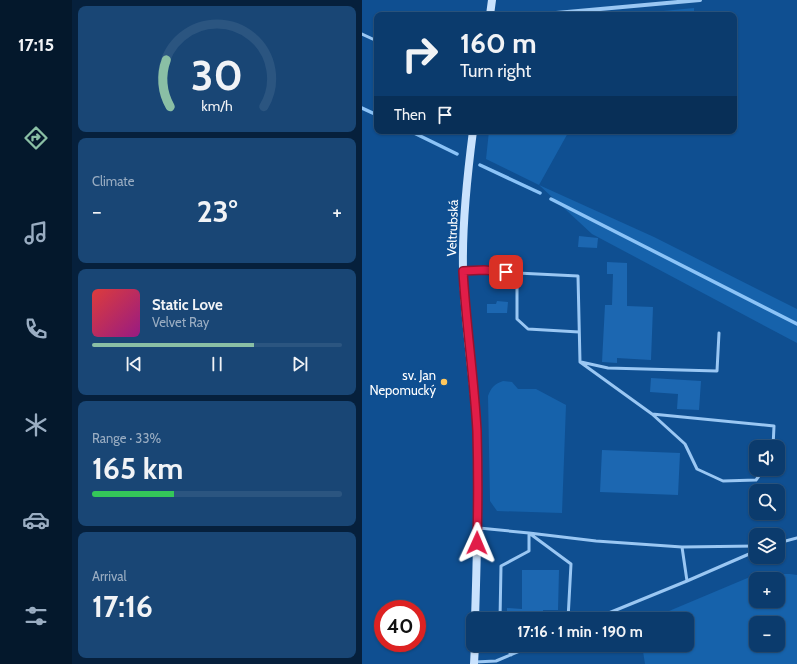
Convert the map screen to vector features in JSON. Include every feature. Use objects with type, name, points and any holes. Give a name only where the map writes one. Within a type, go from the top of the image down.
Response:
[{"type":"street","points":[[490,12],[492,0]]},
{"type":"street","points":[[567,12],[700,0]]},
{"type":"street","name":"Veltrubská","points":[[473,134],[467,174],[463,271],[476,430],[477,528],[475,612]]},
{"type":"street","points":[[474,652],[474,663]]},
{"type":"lane","points":[[362,34],[374,40]]},
{"type":"lane","points":[[463,271],[484,270],[517,274],[578,276],[580,362]]},
{"type":"lane","points":[[517,274],[517,319],[528,329],[579,332]]},
{"type":"lane","points":[[580,362],[608,368],[717,371],[719,333]]},
{"type":"lane","points":[[580,362],[652,414],[685,444],[698,469],[723,481],[756,480],[759,476]]},
{"type":"lane","points":[[652,414],[774,426],[773,440]]},
{"type":"lane","points":[[477,528],[596,541],[682,547],[749,546]]},
{"type":"lane","points":[[500,612],[501,566],[529,551],[529,533]]},
{"type":"lane","points":[[529,533],[571,564],[568,612]]},
{"type":"lane","points":[[785,541],[797,538]]},
{"type":"lane","points":[[682,547],[687,581]]},
{"type":"lane","points":[[611,612],[749,554]]},
{"type":"lane","points":[[474,663],[496,661],[518,652]]},
{"type":"shaded area","points":[[694,8],[694,12],[653,12]]},
{"type":"shaded area","points":[[489,134],[567,134],[539,185],[486,159]]},
{"type":"shaded area","points":[[539,185],[654,237],[797,309],[797,343],[592,234]]},
{"type":"shaded area","points":[[503,381],[512,382],[518,389],[536,389],[566,405],[562,513],[497,511],[490,501],[488,396],[490,391],[497,383]]},
{"type":"shaded area","points":[[785,574],[797,575],[797,664],[645,664],[643,652],[694,652],[694,612],[667,612],[749,577],[749,608],[785,608]]},
{"type":"building","points":[[579,236],[598,238],[597,248],[578,247]]},
{"type":"building","points":[[607,262],[627,263],[627,306],[653,307],[651,360],[617,358],[617,363],[602,362],[605,305],[612,305],[613,274],[607,274]]},
{"type":"building","points":[[497,301],[508,302],[507,313],[487,313],[487,304],[496,304]]},
{"type":"building","points":[[651,378],[701,381],[699,410],[677,409],[678,394],[650,392]]},
{"type":"building","points":[[602,450],[680,453],[678,495],[600,492]]},
{"type":"building","points":[[522,570],[559,570],[558,610],[543,610],[543,612],[507,612],[507,608],[522,609]]},
{"type":"waterway","points":[[362,108],[374,114]]},
{"type":"waterway","points":[[416,134],[457,154]]},
{"type":"waterway","points":[[480,165],[540,193]]},
{"type":"waterway","points":[[551,199],[797,324]]},
{"type":"place","name":"sv. Jan Nepomucký","points":[[444,382]]},
{"type":"route","points":[[477,543],[478,464],[463,271],[484,270],[506,272]]}]
